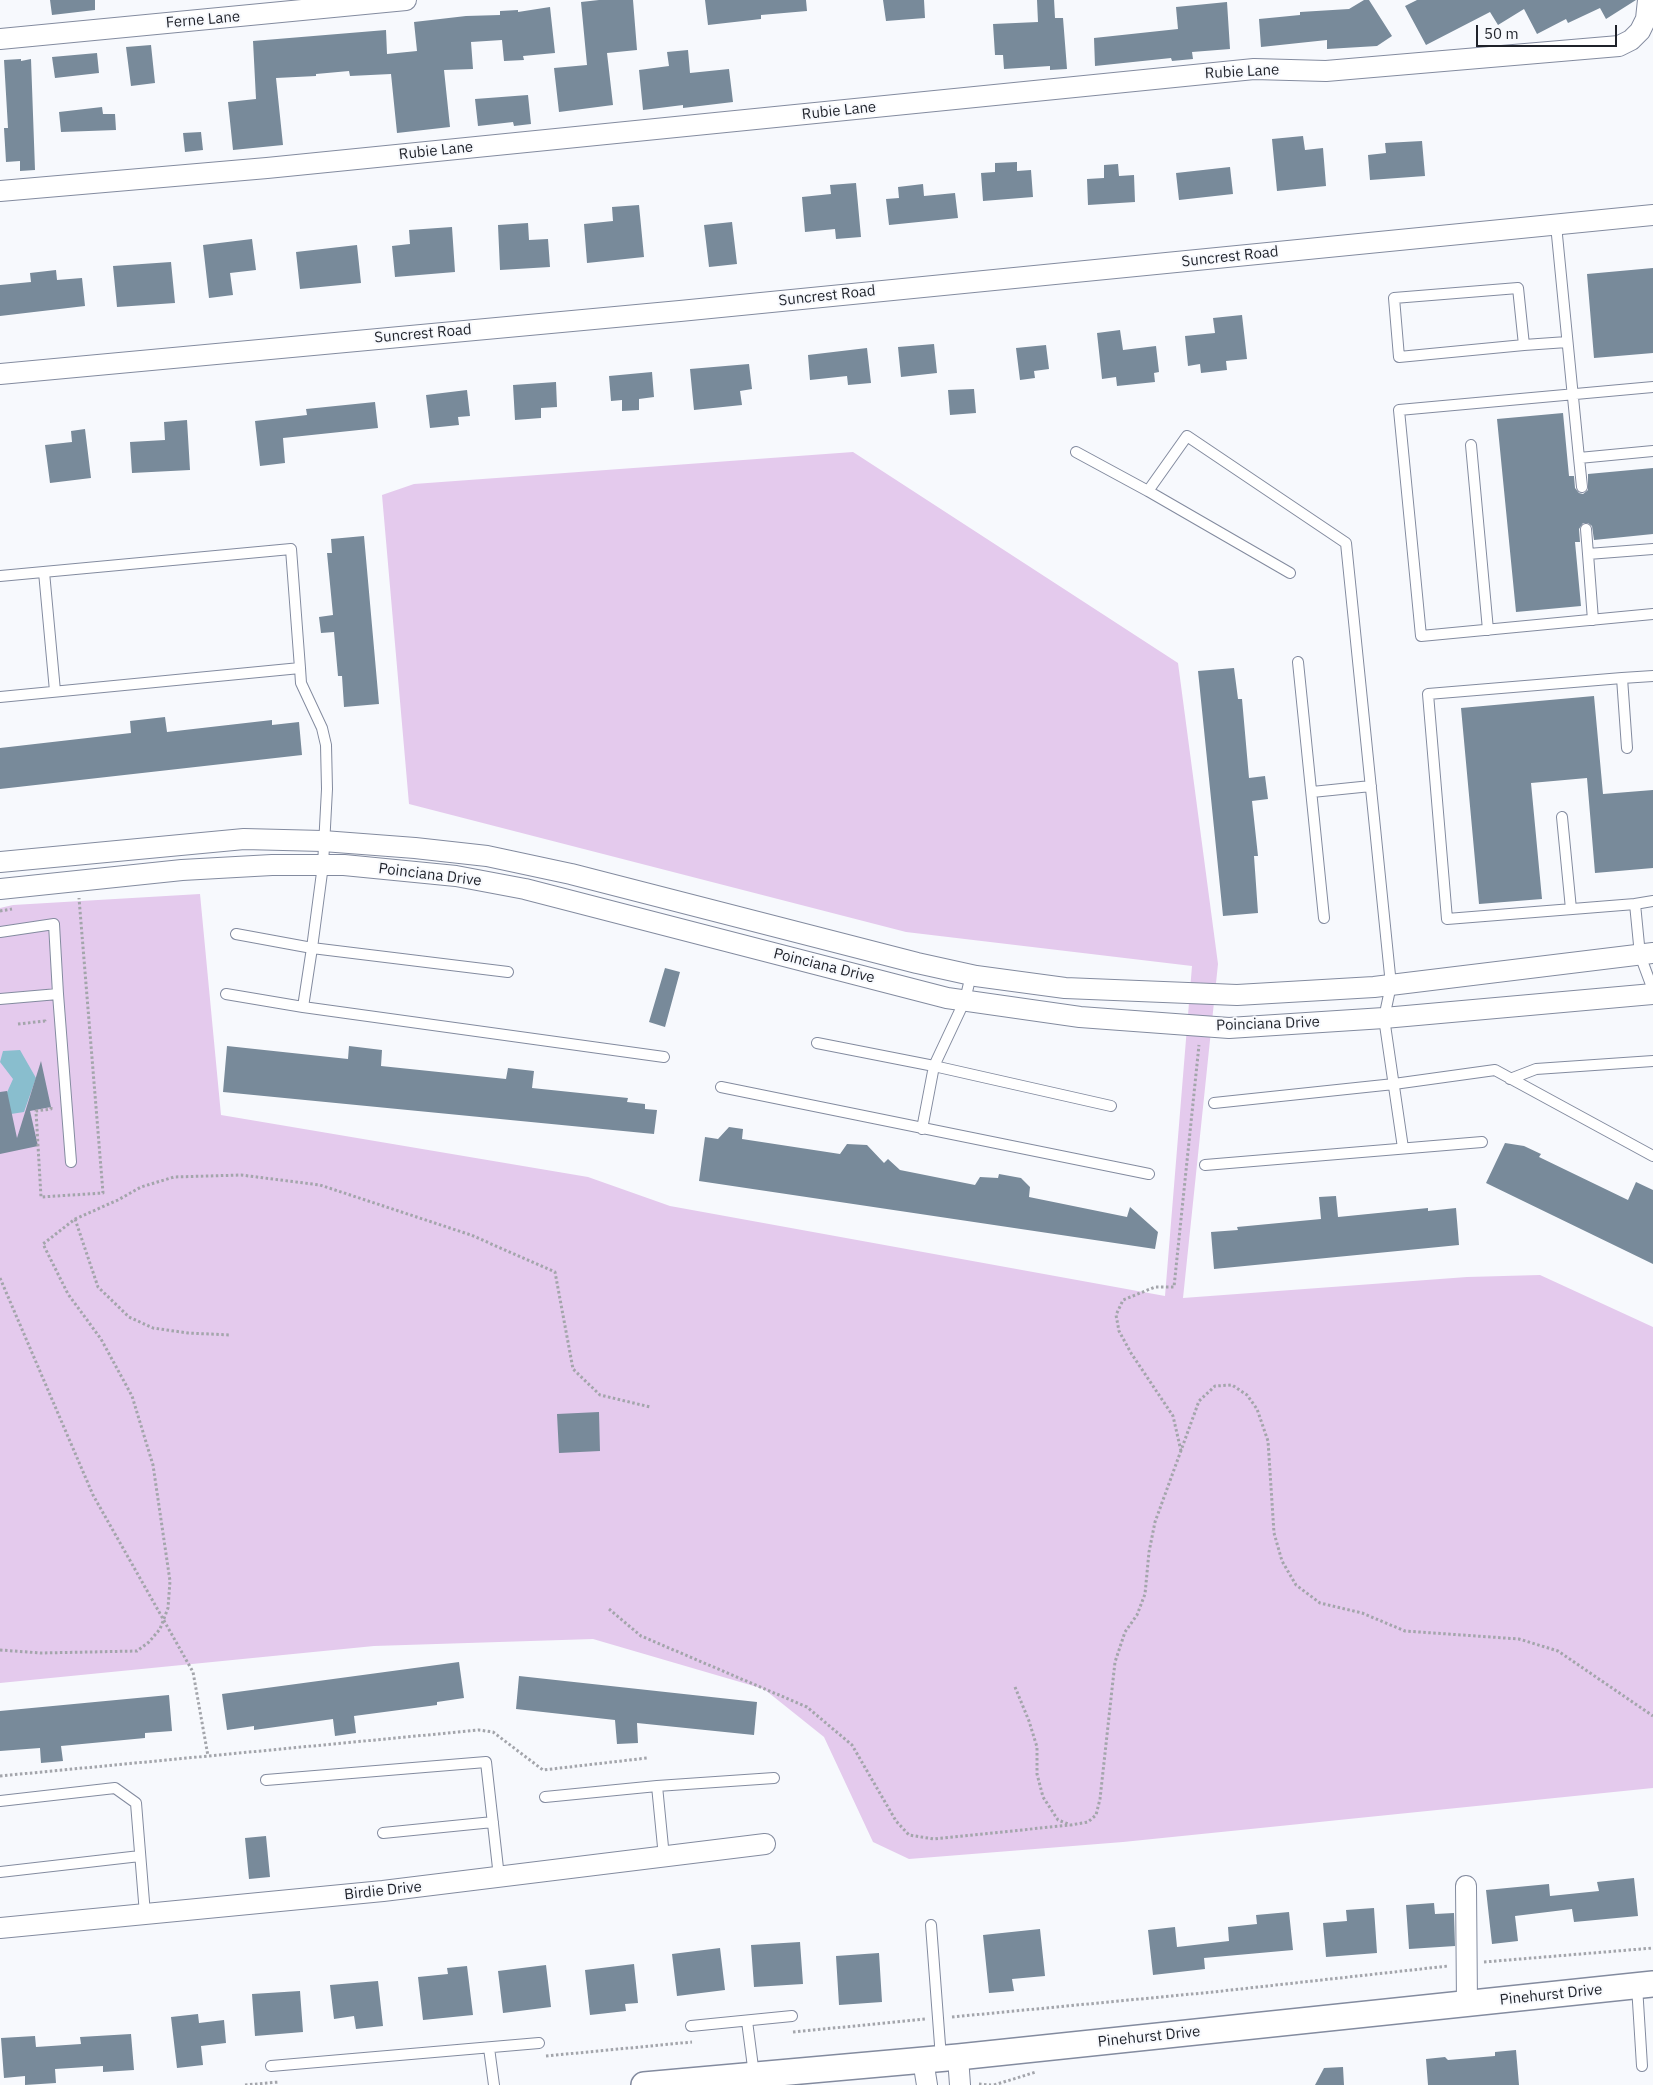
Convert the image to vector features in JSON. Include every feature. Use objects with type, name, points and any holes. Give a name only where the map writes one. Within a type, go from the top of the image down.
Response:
[{"type":"street","name":"Ferne Lane","points":[[0,39],[406,0]]},
{"type":"street","name":"Rubie Lane","points":[[0,191],[267,168],[1254,69],[1326,71],[1619,46],[1631,40],[1640,31],[1646,20],[1648,0]]},
{"type":"street","name":"Suncrest Road","points":[[0,374],[689,310],[1653,215]]},
{"type":"street","name":"Poinciana Drive","points":[[0,862],[244,839],[324,841],[486,856],[562,872],[971,975],[1065,988],[1237,995],[1391,985],[1646,954]]},
{"type":"street","name":"Poinciana Drive","points":[[0,889],[182,870],[272,865],[323,865],[393,869],[456,876],[525,889],[947,998],[1080,1017],[1229,1028],[1384,1018],[1653,992]]},
{"type":"street","name":"Birdie Drive","points":[[0,1928],[383,1891],[766,1844]]},
{"type":"street","points":[[1466,1886],[1467,2004]]},
{"type":"street","name":"Pinehurst Drive","points":[[644,2085],[941,2058],[1645,1984]]},
{"type":"street","points":[[927,2085],[941,2058],[960,2085]]},
{"type":"lane","points":[[1556,225],[1582,487]]},
{"type":"lane","points":[[1524,345],[1518,288],[1394,298],[1400,357],[1567,342]]},
{"type":"lane","points":[[1653,387],[1399,410],[1421,636],[1653,614]]},
{"type":"lane","points":[[1148,491],[1187,436],[1346,543],[1391,985],[1384,1018],[1403,1148]]},
{"type":"lane","points":[[1471,445],[1488,630]]},
{"type":"lane","points":[[1579,458],[1653,451]]},
{"type":"lane","points":[[1076,452],[1290,573]]},
{"type":"lane","points":[[1586,529],[1593,620]]},
{"type":"lane","points":[[1588,554],[1653,548]]},
{"type":"lane","points":[[0,576],[291,549],[301,683],[322,728],[326,745],[327,789],[323,865],[303,1007]]},
{"type":"lane","points":[[44,572],[55,691]]},
{"type":"lane","points":[[1298,662],[1324,918]]},
{"type":"lane","points":[[0,697],[300,668]]},
{"type":"lane","points":[[1653,676],[1428,694],[1447,919],[1636,904],[1653,901]]},
{"type":"lane","points":[[1622,678],[1627,748]]},
{"type":"lane","points":[[1312,792],[1371,786]]},
{"type":"lane","points":[[1562,817],[1571,909]]},
{"type":"lane","points":[[1636,904],[1653,992]]},
{"type":"lane","points":[[0,932],[54,924],[71,1162]]},
{"type":"lane","points":[[236,934],[312,948],[508,972]]},
{"type":"lane","points":[[922,1129],[934,1066],[966,1000],[971,975]]},
{"type":"lane","points":[[0,999],[58,994]]},
{"type":"lane","points":[[226,994],[303,1007],[664,1057]]},
{"type":"lane","points":[[817,1043],[934,1066],[1110,1106]]},
{"type":"lane","points":[[1510,1078],[1536,1068],[1653,1061]]},
{"type":"lane","points":[[1214,1103],[1394,1084],[1495,1070],[1653,1156]]},
{"type":"lane","points":[[721,1087],[1149,1174]]},
{"type":"lane","points":[[1205,1165],[1482,1142]]},
{"type":"lane","points":[[266,1780],[486,1762],[499,1877]]},
{"type":"lane","points":[[546,1797],[657,1786],[774,1778]]},
{"type":"lane","points":[[657,1786],[664,1857]]},
{"type":"lane","points":[[0,1801],[116,1788],[136,1803],[144,1914]]},
{"type":"lane","points":[[383,1833],[493,1822]]},
{"type":"lane","points":[[0,1872],[140,1856]]},
{"type":"lane","points":[[931,1925],[941,2058]]},
{"type":"lane","points":[[1642,2066],[1645,1984]]},
{"type":"lane","points":[[691,2026],[792,2016]]},
{"type":"lane","points":[[747,2021],[754,2075]]},
{"type":"lane","points":[[271,2066],[539,2043]]},
{"type":"lane","points":[[489,2048],[494,2085]]},
{"type":"path","points":[[51,1100],[51,1109],[36,1111],[41,1196],[103,1193],[79,898],[74,898]]},
{"type":"path","points":[[0,911],[20,908]]},
{"type":"path","points":[[18,1024],[45,1021],[45,1031]]},
{"type":"path","points":[[1182,1452],[1173,1416],[1131,1353],[1119,1331],[1116,1315],[1123,1300],[1155,1286],[1174,1287],[1200,1038]]},
{"type":"path","points":[[0,1650],[41,1653],[137,1651],[149,1642],[160,1629],[168,1608],[170,1581],[154,1465],[132,1396],[100,1339],[68,1294],[43,1244],[75,1219],[118,1200],[141,1187],[174,1177],[241,1175],[320,1185],[470,1235],[555,1272],[573,1370],[600,1395],[650,1407]]},
{"type":"path","points":[[75,1219],[98,1287],[129,1317],[153,1328],[230,1336]]},
{"type":"path","points":[[0,1278],[93,1495],[193,1672],[208,1756]]},
{"type":"path","points":[[609,1609],[641,1636],[807,1707],[852,1745],[896,1821],[909,1836],[934,1839],[1088,1822],[1096,1815],[1100,1799],[1115,1662],[1125,1632],[1137,1615],[1145,1594],[1149,1552],[1155,1522],[1199,1401],[1215,1386],[1232,1386],[1247,1395],[1257,1409],[1268,1441],[1274,1533],[1282,1561],[1296,1585],[1320,1603],[1362,1613],[1405,1631],[1519,1639],[1558,1651],[1653,1716]]},
{"type":"path","points":[[1015,1687],[1037,1747],[1037,1774],[1043,1797],[1058,1820],[1071,1825]]},
{"type":"path","points":[[0,1776],[479,1730],[494,1732],[542,1770],[647,1758]]},
{"type":"path","points":[[1213,1992],[1468,1964],[1653,1948]]},
{"type":"path","points":[[976,2085],[991,2085]]},
{"type":"shaded area","points":[[853,452],[1178,663],[1218,964],[1183,1298],[1467,1277],[1540,1275],[1653,1327],[1653,1788],[1123,1842],[909,1859],[873,1842],[824,1737],[764,1689],[593,1639],[374,1646],[0,1683],[0,908],[13,905],[200,894],[221,1115],[588,1177],[670,1206],[1165,1296],[1192,966],[906,932],[409,804],[382,495],[414,484]]},
{"type":"water","points":[[20,1050],[36,1078],[24,1112],[11,1114],[4,1099],[13,1079],[0,1062],[3,1051]]},
{"type":"building","points":[[50,0],[95,0],[95,10],[52,15]]},
{"type":"building","points":[[633,0],[637,50],[607,53],[613,105],[559,112],[554,68],[587,65],[581,2]]},
{"type":"building","points":[[705,0],[806,0],[807,11],[761,15],[761,19],[708,25]]},
{"type":"building","points":[[883,0],[924,0],[925,18],[886,21]]},
{"type":"building","points":[[1037,0],[1054,0],[1055,18],[1063,18],[1067,69],[1050,70],[1050,66],[1004,69],[1003,55],[995,55],[993,24],[1038,22]]},
{"type":"building","points":[[1364,0],[1369,0],[1392,36],[1377,46],[1327,49],[1327,40],[1261,47],[1259,19],[1300,15],[1300,12],[1349,9]]},
{"type":"building","points":[[1417,0],[1636,0],[1606,19],[1600,8],[1568,23],[1566,19],[1537,34],[1524,9],[1498,25],[1490,12],[1426,45],[1405,6]]},
{"type":"building","points":[[1227,2],[1230,49],[1192,52],[1193,59],[1172,61],[1171,58],[1095,66],[1094,38],[1178,29],[1176,7]]},
{"type":"building","points":[[550,7],[555,53],[523,56],[524,60],[504,61],[502,40],[471,42],[473,69],[444,70],[450,127],[397,133],[391,74],[350,76],[349,71],[316,74],[316,76],[276,78],[283,145],[233,150],[228,102],[256,99],[253,41],[386,30],[387,54],[417,51],[414,22],[466,16],[500,15],[500,11],[518,10],[518,12]]},
{"type":"building","points":[[151,45],[155,83],[131,86],[126,47]]},
{"type":"building","points":[[688,50],[690,73],[729,69],[733,102],[683,108],[683,105],[643,110],[639,70],[669,66],[667,52]]},
{"type":"building","points":[[97,53],[99,73],[55,78],[52,57]]},
{"type":"building","points":[[21,59],[21,61],[31,59],[35,170],[20,171],[20,161],[6,162],[4,128],[8,128],[4,60]]},
{"type":"building","points":[[528,95],[531,124],[514,126],[513,122],[478,126],[475,99]]},
{"type":"building","points":[[102,107],[103,114],[115,114],[116,130],[61,132],[59,112]]},
{"type":"building","points":[[201,132],[203,150],[185,152],[183,133]]},
{"type":"building","points":[[1303,136],[1305,150],[1323,148],[1326,186],[1277,191],[1272,139]]},
{"type":"building","points":[[1422,141],[1425,176],[1370,180],[1368,155],[1386,153],[1385,143]]},
{"type":"building","points":[[1017,162],[1017,171],[1031,170],[1033,197],[983,201],[981,173],[995,172],[995,163]]},
{"type":"building","points":[[1118,164],[1119,176],[1134,175],[1135,202],[1088,205],[1087,179],[1104,178],[1104,165]]},
{"type":"building","points":[[1230,167],[1233,194],[1179,200],[1176,173]]},
{"type":"building","points":[[856,183],[861,237],[836,239],[835,229],[805,232],[802,197],[831,194],[830,185]]},
{"type":"building","points":[[923,184],[924,196],[955,193],[958,218],[889,225],[886,199],[899,198],[898,187]]},
{"type":"building","points":[[639,205],[644,257],[587,263],[584,224],[613,221],[612,207]]},
{"type":"building","points":[[732,222],[737,264],[709,267],[704,225]]},
{"type":"building","points":[[528,223],[529,240],[548,239],[550,267],[500,270],[498,225]]},
{"type":"building","points":[[452,227],[455,272],[395,277],[392,246],[410,244],[409,230]]},
{"type":"building","points":[[252,239],[256,270],[230,273],[233,295],[209,298],[203,245]]},
{"type":"building","points":[[357,245],[361,283],[300,289],[296,252]]},
{"type":"building","points":[[171,262],[175,303],[117,307],[113,266]]},
{"type":"building","points":[[1653,268],[1653,353],[1594,358],[1587,274]]},
{"type":"building","points":[[56,270],[57,280],[82,278],[85,306],[0,316],[0,285],[31,282],[30,273]]},
{"type":"building","points":[[1242,315],[1247,359],[1226,361],[1227,370],[1201,373],[1200,364],[1188,366],[1185,336],[1215,333],[1213,318]]},
{"type":"building","points":[[1120,330],[1123,350],[1156,346],[1159,372],[1154,373],[1155,382],[1117,386],[1116,377],[1102,379],[1097,333]]},
{"type":"building","points":[[934,344],[937,373],[901,377],[898,347]]},
{"type":"building","points":[[1046,345],[1049,369],[1034,371],[1035,378],[1020,380],[1016,348]]},
{"type":"building","points":[[867,348],[871,383],[848,385],[847,376],[810,380],[808,355]]},
{"type":"building","points":[[749,364],[752,389],[740,391],[742,405],[694,410],[690,369]]},
{"type":"building","points":[[652,372],[654,397],[639,399],[639,410],[622,411],[622,400],[611,401],[609,376]]},
{"type":"building","points":[[556,382],[557,407],[541,408],[541,418],[515,420],[513,385]]},
{"type":"building","points":[[974,389],[976,413],[950,415],[948,390]]},
{"type":"building","points":[[467,390],[470,416],[458,417],[459,425],[430,428],[426,395]]},
{"type":"building","points":[[375,402],[378,428],[283,438],[285,463],[260,466],[255,421],[307,415],[306,409]]},
{"type":"building","points":[[1563,413],[1569,476],[1574,476],[1575,488],[1579,493],[1583,494],[1588,490],[1588,474],[1653,468],[1653,534],[1594,540],[1592,526],[1588,523],[1583,523],[1579,529],[1580,542],[1575,542],[1581,606],[1516,612],[1497,419]]},
{"type":"building","points":[[187,420],[190,470],[132,473],[130,442],[165,440],[164,422]]},
{"type":"building","points":[[85,429],[91,478],[50,483],[45,445],[72,442],[71,431]]},
{"type":"building","points":[[364,536],[379,704],[344,707],[342,676],[338,676],[334,632],[321,633],[319,617],[333,615],[327,553],[332,553],[331,539]]},
{"type":"building","points":[[1234,668],[1238,699],[1242,699],[1249,778],[1265,776],[1268,799],[1252,801],[1258,856],[1254,856],[1258,913],[1223,916],[1198,671]]},
{"type":"building","points":[[1594,696],[1603,794],[1653,790],[1653,868],[1595,873],[1587,778],[1531,783],[1542,899],[1479,904],[1461,708]]},
{"type":"building","points":[[165,717],[167,732],[272,720],[272,725],[299,722],[302,755],[0,789],[0,748],[131,733],[130,721]]},
{"type":"building","points":[[665,968],[680,972],[665,1027],[649,1022]]},
{"type":"building","points":[[227,1046],[348,1059],[349,1046],[382,1050],[381,1066],[506,1079],[508,1068],[534,1071],[532,1088],[628,1098],[627,1102],[645,1104],[645,1109],[657,1110],[654,1134],[223,1092]]},
{"type":"building","points":[[41,1061],[51,1107],[30,1111],[38,1146],[0,1154],[0,1092],[7,1091],[17,1138]]},
{"type":"building","points":[[729,1127],[743,1129],[742,1139],[840,1154],[847,1144],[867,1145],[884,1163],[888,1159],[900,1170],[975,1185],[980,1177],[998,1178],[999,1174],[1021,1178],[1030,1187],[1029,1197],[1127,1217],[1130,1207],[1158,1232],[1155,1249],[699,1181],[705,1137],[718,1139]]},
{"type":"building","points":[[1505,1143],[1524,1146],[1541,1154],[1539,1157],[1628,1200],[1636,1182],[1653,1190],[1653,1264],[1486,1183]]},
{"type":"building","points":[[1336,1196],[1338,1217],[1428,1208],[1428,1211],[1456,1208],[1459,1245],[1214,1269],[1211,1232],[1238,1230],[1237,1227],[1321,1219],[1319,1197]]},
{"type":"building","points":[[599,1412],[600,1451],[559,1453],[557,1414]]},
{"type":"building","points":[[459,1662],[464,1698],[437,1702],[437,1705],[354,1716],[356,1733],[335,1736],[333,1719],[254,1730],[254,1726],[227,1730],[222,1694]]},
{"type":"building","points":[[519,1676],[757,1702],[754,1735],[637,1723],[638,1743],[617,1744],[615,1720],[516,1709]]},
{"type":"building","points":[[169,1695],[172,1731],[145,1733],[145,1738],[61,1746],[63,1761],[41,1763],[40,1748],[0,1751],[0,1711]]},
{"type":"building","points":[[266,1836],[270,1877],[249,1879],[245,1838]]},
{"type":"building","points":[[1634,1878],[1638,1916],[1574,1922],[1572,1909],[1515,1916],[1518,1941],[1492,1944],[1486,1890],[1549,1884],[1550,1896],[1599,1891],[1597,1882]]},
{"type":"building","points":[[1434,1903],[1435,1914],[1454,1913],[1455,1946],[1409,1949],[1406,1905]]},
{"type":"building","points":[[1374,1908],[1377,1953],[1326,1957],[1323,1923],[1347,1921],[1346,1910]]},
{"type":"building","points":[[1289,1912],[1293,1950],[1204,1958],[1205,1969],[1153,1975],[1148,1930],[1175,1927],[1177,1947],[1229,1941],[1228,1927],[1257,1924],[1256,1915]]},
{"type":"building","points":[[1040,1929],[1045,1976],[1012,1979],[1014,1991],[989,1993],[983,1935]]},
{"type":"building","points":[[800,1942],[803,1984],[754,1987],[751,1945]]},
{"type":"building","points":[[720,1948],[725,1990],[677,1996],[672,1954]]},
{"type":"building","points":[[879,1953],[882,2002],[839,2005],[836,1956]]},
{"type":"building","points":[[634,1964],[638,2003],[625,2004],[626,2011],[590,2015],[585,1970]]},
{"type":"building","points":[[546,1965],[551,2007],[503,2013],[498,1971]]},
{"type":"building","points":[[467,1966],[473,2015],[423,2020],[418,1977],[448,1974],[447,1968]]},
{"type":"building","points":[[378,1981],[383,2026],[356,2029],[354,2016],[334,2019],[330,1985]]},
{"type":"building","points":[[300,1991],[303,2032],[255,2036],[252,1994]]},
{"type":"building","points":[[198,2014],[199,2023],[224,2020],[226,2043],[201,2046],[203,2065],[177,2068],[171,2017]]},
{"type":"building","points":[[131,2034],[134,2070],[103,2072],[103,2066],[55,2069],[56,2083],[25,2085],[25,2076],[4,2078],[1,2038],[35,2036],[36,2047],[81,2044],[80,2037]]},
{"type":"building","points":[[1516,2050],[1519,2085],[1428,2085],[1426,2059],[1445,2057],[1448,2060],[1495,2056],[1495,2052]]},
{"type":"building","points":[[1343,2067],[1344,2085],[1315,2085],[1324,2068]]}]
